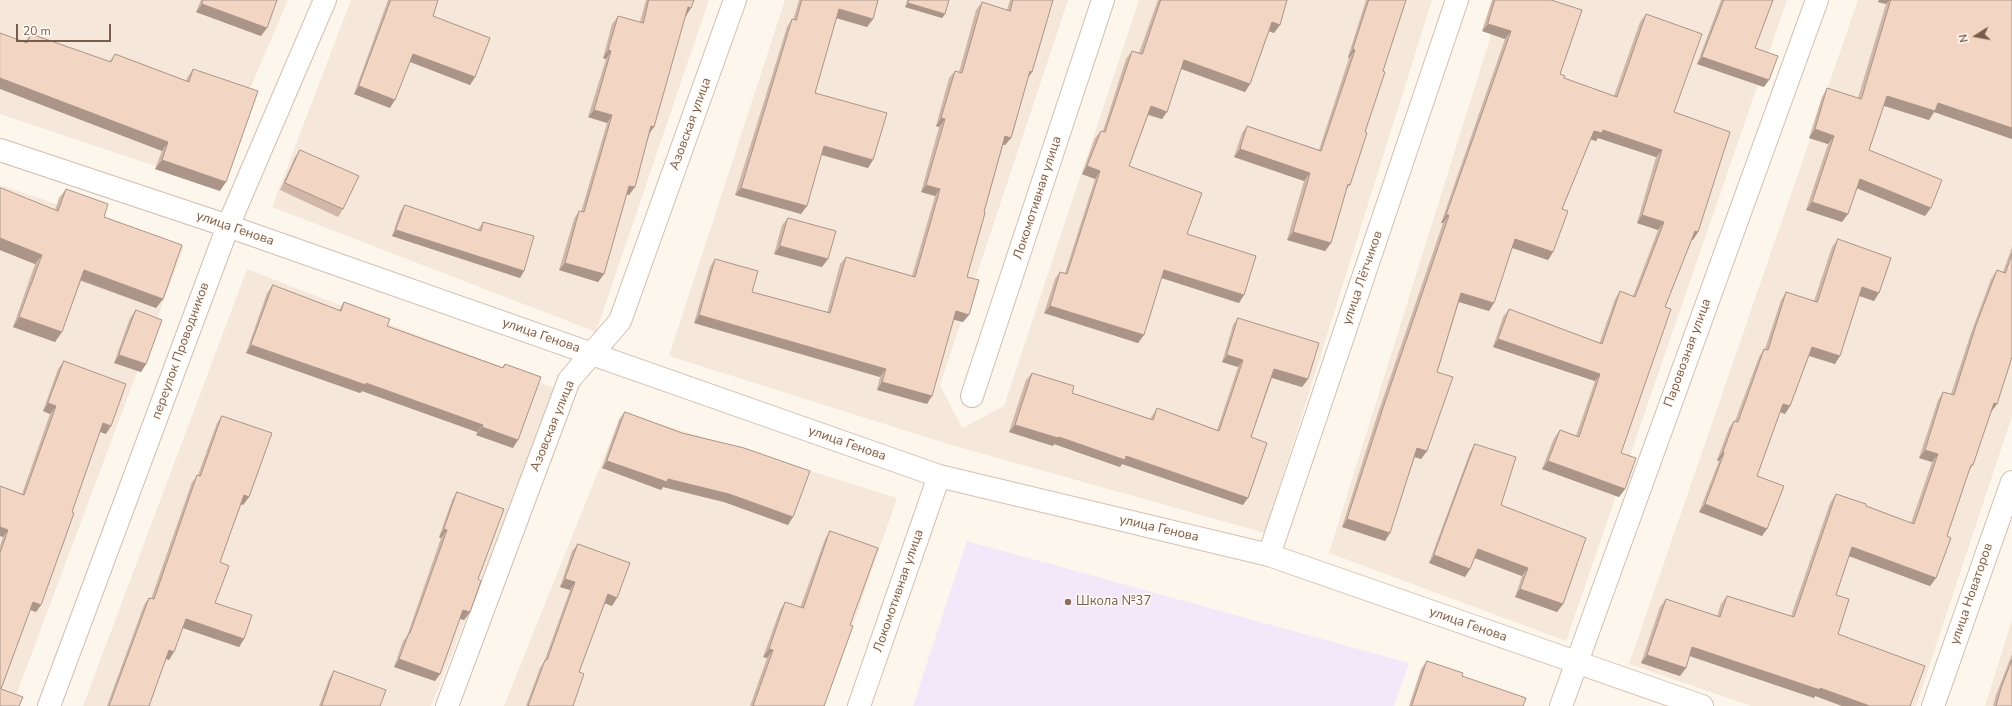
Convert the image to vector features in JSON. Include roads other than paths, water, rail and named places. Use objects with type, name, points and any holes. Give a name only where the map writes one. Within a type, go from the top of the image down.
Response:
[{"type":"street","name":"переулок Проводников","points":[[49,706],[228,226],[324,0]]},
{"type":"street","name":"Азовская улица","points":[[447,706],[569,380],[620,321],[735,0]]},
{"type":"street","name":"Локомотивная улица","points":[[972,396],[1103,0]]},
{"type":"street","name":"улица Лётчиков","points":[[1269,555],[1457,0]]},
{"type":"street","name":"Паровозная улица","points":[[1561,706],[1816,0]]},
{"type":"street","name":"улица Генова","points":[[0,150],[228,226],[939,476],[1269,555],[1702,706]]},
{"type":"street","name":"Локомотивная улица","points":[[859,706],[939,476]]},
{"type":"street","name":"улица Новаторов","points":[[1933,706],[2012,482]]},
{"type":"place","name":"Школа №37","points":[[1068,602]]}]
